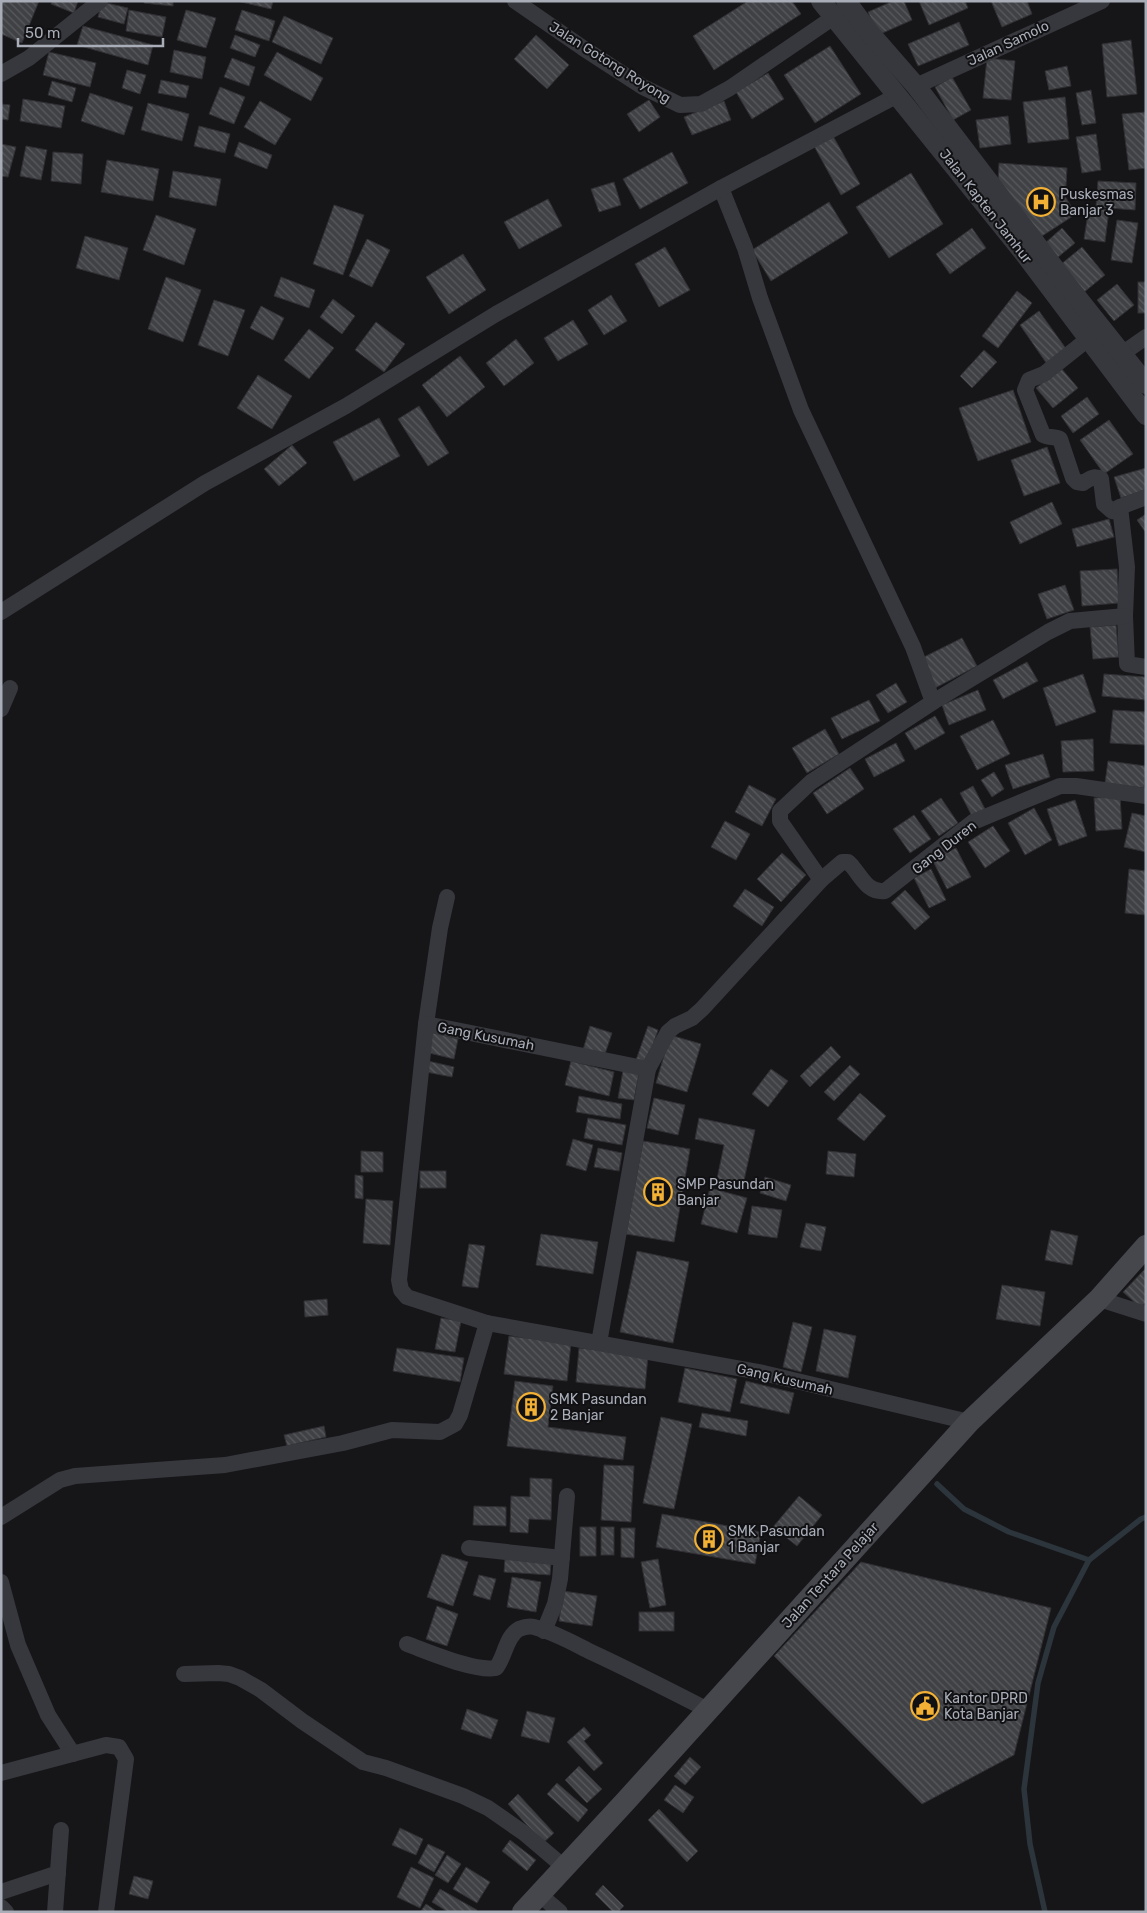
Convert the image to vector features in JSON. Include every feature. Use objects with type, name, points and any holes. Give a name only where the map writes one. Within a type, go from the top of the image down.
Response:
[{"type":"main road","name":"Jalan Tentara Pelajar","points":[[523,1912],[969,1422],[1098,1299],[1146,1246]]},
{"type":"street","points":[[1,74],[29,58],[100,1]]},
{"type":"street","name":"Jalan Gotong Royong","points":[[516,1],[628,77],[680,105],[701,104],[730,88],[840,9]]},
{"type":"street","name":"Jalan Kapten Jamhur","points":[[821,1],[840,9],[1068,286],[1115,359],[1146,415]]},
{"type":"street","name":"Jalan Samolo","points":[[1,612],[205,483],[346,406],[496,314],[721,188],[907,90],[1102,1]]},
{"type":"street","name":"Jalan Kapten Jamhur","points":[[907,90],[1088,339],[1146,384]]},
{"type":"street","points":[[721,188],[745,248],[760,298],[801,410],[913,647],[933,702]]},
{"type":"street","points":[[1115,359],[1146,337]]},
{"type":"street","points":[[1088,339],[1044,374],[1029,380],[1025,390],[1043,435],[1060,439],[1073,478],[1077,482],[1083,483],[1097,476],[1101,479],[1104,504],[1112,511],[1146,497]]},
{"type":"street","points":[[1120,507],[1127,567],[1125,616],[1127,664],[1146,667]]},
{"type":"street","points":[[599,1343],[648,1068],[668,1032],[675,1026],[692,1018],[702,1009],[821,880],[780,821],[780,811],[811,782],[933,702],[1048,632],[1070,621],[1125,616]]},
{"type":"street","points":[[1,709],[10,688]]},
{"type":"street","name":"Gang Duren","points":[[821,880],[842,862],[848,862],[872,890],[877,892],[885,891],[973,822],[1060,786],[1076,786],[1146,796]]},
{"type":"street","points":[[426,1024],[440,928],[447,896]]},
{"type":"street","name":"Gang Kusumah","points":[[648,1068],[426,1024],[399,1280],[401,1290],[407,1297],[487,1323],[759,1372],[969,1422]]},
{"type":"street","points":[[1098,1299],[1146,1314]]},
{"type":"street","points":[[1,1517],[60,1480],[76,1476],[225,1464],[320,1448],[392,1430],[431,1433],[446,1430],[455,1424],[460,1415],[487,1323]]},
{"type":"street","points":[[544,1631],[555,1604],[562,1558],[567,1496]]},
{"type":"street","points":[[469,1548],[562,1558]]},
{"type":"street","points":[[1,1582],[18,1645],[48,1714],[73,1754]]},
{"type":"street","points":[[407,1644],[488,1670],[496,1668],[500,1663],[506,1647],[517,1630],[525,1627],[534,1627],[644,1676],[708,1710]]},
{"type":"street","points":[[184,1674],[218,1673],[240,1678],[261,1690],[302,1721],[363,1762],[386,1768],[463,1796],[488,1808],[524,1833],[564,1867]]},
{"type":"street","points":[[1,1773],[106,1745],[118,1748],[126,1759],[106,1912]]},
{"type":"street","points":[[55,1912],[61,1830]]},
{"type":"street","points":[[1,1892],[58,1873]]},
{"type":"street","points":[[540,1894],[560,1912]]},
{"type":"street","points":[[1,1907],[6,1912]]},
{"type":"building","points":[[1,1],[39,1],[22,43],[1,34]]},
{"type":"building","points":[[52,1],[78,1],[74,13],[51,4]]},
{"type":"building","points":[[144,1],[173,1],[173,6],[144,3]]},
{"type":"building","points":[[237,1],[273,1],[271,9]]},
{"type":"building","points":[[748,1],[792,1],[801,14],[714,70],[693,36]]},
{"type":"building","points":[[893,1],[904,1],[912,20],[878,35],[868,12]]},
{"type":"building","points":[[919,1],[965,1],[968,8],[929,25]]},
{"type":"building","points":[[991,1],[1027,1],[1032,14],[1002,27]]},
{"type":"building","points":[[102,2],[128,8],[124,24],[98,17]]},
{"type":"building","points":[[129,10],[166,17],[162,37],[126,31]]},
{"type":"building","points":[[186,10],[216,18],[206,48],[177,40]]},
{"type":"building","points":[[242,10],[275,21],[269,41],[235,30]]},
{"type":"building","points":[[284,16],[333,38],[321,64],[272,42]]},
{"type":"building","points":[[959,22],[969,45],[918,66],[908,44]]},
{"type":"building","points":[[83,26],[153,45],[148,65],[77,45]]},
{"type":"building","points":[[235,35],[260,45],[255,57],[230,48]]},
{"type":"building","points":[[536,35],[569,65],[547,89],[514,59]]},
{"type":"building","points":[[1131,40],[1137,94],[1107,97],[1102,44]]},
{"type":"building","points":[[830,46],[861,94],[815,123],[784,75]]},
{"type":"building","points":[[174,50],[206,57],[202,79],[170,72]]},
{"type":"building","points":[[49,52],[96,63],[90,87],[43,75]]},
{"type":"building","points":[[277,52],[323,78],[311,101],[264,75]]},
{"type":"building","points":[[232,58],[255,67],[249,86],[224,77]]},
{"type":"building","points":[[987,58],[1015,61],[1011,100],[983,98]]},
{"type":"building","points":[[1067,66],[1071,86],[1049,90],[1045,71]]},
{"type":"building","points":[[127,70],[146,75],[140,94],[122,88]]},
{"type":"building","points":[[768,73],[784,99],[752,119],[736,92]]},
{"type":"building","points":[[952,77],[971,110],[953,120],[935,87]]},
{"type":"building","points":[[161,80],[189,86],[186,98],[158,93]]},
{"type":"building","points":[[52,81],[76,88],[72,102],[48,95]]},
{"type":"building","points":[[220,87],[245,97],[234,124],[209,114]]},
{"type":"building","points":[[1091,90],[1096,123],[1082,125],[1076,93]]},
{"type":"building","points":[[90,93],[133,107],[124,135],[81,121]]},
{"type":"building","points":[[1065,97],[1069,139],[1028,143],[1023,102]]},
{"type":"building","points":[[23,99],[65,106],[61,128],[20,121]]},
{"type":"building","points":[[649,100],[660,117],[639,132],[627,114]]},
{"type":"building","points":[[260,101],[291,119],[275,145],[244,127]]},
{"type":"building","points":[[724,101],[731,120],[692,135],[684,117]]},
{"type":"building","points":[[148,103],[189,114],[182,141],[141,130]]},
{"type":"building","points":[[1,104],[10,105],[8,120],[1,119]]},
{"type":"building","points":[[1146,112],[1146,168],[1129,170],[1122,114]]},
{"type":"building","points":[[1008,116],[1011,144],[980,148],[976,120]]},
{"type":"building","points":[[199,126],[230,134],[225,153],[194,146]]},
{"type":"building","points":[[1096,134],[1101,170],[1082,173],[1076,137]]},
{"type":"building","points":[[833,136],[860,184],[841,195],[814,146]]},
{"type":"building","points":[[239,142],[272,155],[267,169],[234,156]]},
{"type":"building","points":[[1,144],[16,147],[8,177],[1,176]]},
{"type":"building","points":[[26,146],[47,150],[41,180],[20,176]]},
{"type":"building","points":[[53,152],[83,154],[81,184],[51,181]]},
{"type":"building","points":[[672,152],[688,183],[640,209],[623,179]]},
{"type":"building","points":[[107,160],[159,169],[153,201],[101,192]]},
{"type":"building","name":"Puskesmas Banjar 3","points":[[999,163],[1067,168],[1066,186],[1061,190],[1076,214],[1039,238],[998,181]]},
{"type":"building","points":[[173,171],[221,179],[216,206],[169,197]]},
{"type":"building","points":[[911,173],[943,224],[889,258],[856,207]]},
{"type":"building","points":[[1098,181],[1136,183],[1135,210],[1096,207]]},
{"type":"building","points":[[614,182],[621,205],[599,212],[591,189]]},
{"type":"building","points":[[548,199],[562,226],[519,249],[504,222]]},
{"type":"building","points":[[829,202],[848,233],[771,281],[752,250]]},
{"type":"building","points":[[334,205],[364,215],[343,275],[313,264]]},
{"type":"building","points":[[1089,207],[1109,210],[1105,242],[1084,239]]},
{"type":"building","points":[[156,215],[196,229],[184,265],[143,250]]},
{"type":"building","points":[[1117,220],[1138,223],[1132,263],[1111,260]]},
{"type":"building","points":[[972,228],[986,248],[950,274],[936,254]]},
{"type":"building","points":[[1062,228],[1075,243],[1057,258],[1044,244]]},
{"type":"building","points":[[85,236],[128,248],[119,280],[76,268]]},
{"type":"building","points":[[367,239],[390,250],[372,287],[349,276]]},
{"type":"building","points":[[665,247],[690,290],[659,307],[635,264]]},
{"type":"building","points":[[1082,247],[1105,275],[1083,293],[1060,265]]},
{"type":"building","points":[[463,254],[486,290],[449,314],[426,277]]},
{"type":"building","points":[[166,277],[201,290],[183,342],[148,329]]},
{"type":"building","points":[[281,277],[315,290],[309,308],[274,296]]},
{"type":"building","points":[[1138,282],[1146,282],[1146,313],[1138,313]]},
{"type":"building","points":[[1117,284],[1134,305],[1114,321],[1097,300]]},
{"type":"building","points":[[1017,291],[1032,303],[998,348],[982,336]]},
{"type":"building","points":[[611,295],[627,321],[604,335],[588,310]]},
{"type":"building","points":[[333,299],[355,316],[342,334],[320,317]]},
{"type":"building","points":[[214,300],[245,310],[228,356],[198,345]]},
{"type":"building","points":[[261,306],[284,318],[273,340],[250,328]]},
{"type":"building","points":[[1039,311],[1067,350],[1047,364],[1020,325]]},
{"type":"building","points":[[573,320],[588,344],[558,361],[544,338]]},
{"type":"building","points":[[376,322],[405,344],[384,372],[355,350]]},
{"type":"building","points":[[309,329],[334,348],[309,379],[284,360]]},
{"type":"building","points":[[516,339],[534,363],[504,386],[486,363]]},
{"type":"building","points":[[984,350],[997,362],[972,388],[960,376]]},
{"type":"building","points":[[460,356],[485,387],[447,417],[422,385]]},
{"type":"building","points":[[1061,368],[1078,388],[1053,408],[1036,388]]},
{"type":"building","points":[[258,375],[292,396],[272,429],[237,408]]},
{"type":"building","points":[[1013,390],[1031,442],[978,461],[959,408]]},
{"type":"building","points":[[1087,397],[1099,414],[1073,433],[1061,416]]},
{"type":"building","points":[[419,406],[449,453],[428,466],[398,419]]},
{"type":"building","points":[[379,418],[400,456],[354,481],[333,442]]},
{"type":"building","points":[[1109,420],[1133,454],[1104,474],[1080,440]]},
{"type":"building","points":[[292,445],[307,463],[279,486],[264,469]]},
{"type":"building","points":[[1047,447],[1060,483],[1024,496],[1011,460]]},
{"type":"building","points":[[1146,468],[1146,490],[1121,498],[1114,477]]},
{"type":"building","points":[[1052,502],[1062,524],[1020,544],[1010,522]]},
{"type":"building","points":[[1146,514],[1146,533],[1137,520]]},
{"type":"building","points":[[1109,519],[1114,537],[1077,547],[1072,529]]},
{"type":"building","points":[[1117,569],[1119,603],[1082,606],[1080,571]]},
{"type":"building","points":[[1065,585],[1074,610],[1047,619],[1038,594]]},
{"type":"building","points":[[1116,625],[1119,657],[1093,659],[1090,627]]},
{"type":"building","points":[[962,638],[977,666],[935,688],[920,659]]},
{"type":"building","points":[[1027,662],[1038,681],[1003,699],[993,680]]},
{"type":"building","points":[[1083,674],[1096,712],[1056,726],[1043,688]]},
{"type":"building","points":[[1104,674],[1146,677],[1146,700],[1102,696]]},
{"type":"building","points":[[896,683],[907,702],[888,713],[876,695]]},
{"type":"building","points":[[978,690],[986,710],[949,725],[942,705]]},
{"type":"building","points":[[869,700],[880,721],[842,739],[831,718]]},
{"type":"building","points":[[1113,710],[1146,712],[1146,745],[1110,743]]},
{"type":"building","points":[[935,716],[945,733],[915,750],[905,733]]},
{"type":"building","points":[[993,720],[1010,754],[977,770],[960,736]]},
{"type":"building","points":[[825,729],[839,754],[807,773],[792,748]]},
{"type":"building","points":[[1093,739],[1094,771],[1063,772],[1061,741]]},
{"type":"building","points":[[896,743],[905,761],[874,777],[865,759]]},
{"type":"building","points":[[1043,754],[1050,777],[1013,789],[1005,765]]},
{"type":"building","points":[[1108,761],[1146,766],[1144,788],[1105,783]]},
{"type":"building","points":[[850,768],[864,789],[827,814],[813,793]]},
{"type":"building","points":[[994,772],[1004,789],[992,797],[981,780]]},
{"type":"building","points":[[749,785],[776,799],[762,826],[735,812]]},
{"type":"building","points":[[973,786],[985,809],[972,816],[960,793]]},
{"type":"building","points":[[1120,796],[1122,829],[1096,831],[1094,798]]},
{"type":"building","points":[[941,798],[958,823],[939,836],[921,811]]},
{"type":"building","points":[[1075,800],[1087,836],[1059,846],[1047,809]]},
{"type":"building","points":[[1034,808],[1052,840],[1025,855],[1008,823]]},
{"type":"building","points":[[1132,813],[1146,816],[1146,852],[1124,847]]},
{"type":"building","points":[[914,815],[931,839],[910,853],[893,829]]},
{"type":"building","points":[[725,821],[750,834],[736,860],[711,847]]},
{"type":"building","points":[[993,826],[1010,851],[985,868],[968,842]]},
{"type":"building","points":[[956,848],[971,877],[947,889],[932,859]]},
{"type":"building","points":[[782,853],[806,875],[781,902],[757,879]]},
{"type":"building","points":[[931,869],[946,900],[929,908],[914,878]]},
{"type":"building","points":[[1129,869],[1146,871],[1146,915],[1125,913]]},
{"type":"building","points":[[745,889],[774,907],[762,926],[733,906]]},
{"type":"building","points":[[905,890],[930,917],[915,930],[891,903]]},
{"type":"building","points":[[590,1026],[612,1033],[604,1057],[583,1050]]},
{"type":"building","points":[[648,1026],[658,1030],[647,1063],[636,1060]]},
{"type":"building","points":[[430,1032],[458,1039],[454,1059],[425,1052]]},
{"type":"building","points":[[670,1035],[701,1044],[687,1092],[656,1083]]},
{"type":"building","points":[[831,1046],[841,1057],[810,1087],[800,1076]]},
{"type":"building","points":[[428,1061],[454,1067],[452,1077],[426,1072]]},
{"type":"building","points":[[571,1061],[614,1072],[609,1096],[565,1085]]},
{"type":"building","points":[[850,1065],[860,1074],[834,1101],[824,1092]]},
{"type":"building","points":[[771,1069],[788,1081],[768,1107],[752,1094]]},
{"type":"building","points":[[623,1071],[639,1074],[634,1100],[618,1098]]},
{"type":"building","points":[[860,1093],[886,1116],[864,1141],[837,1119]]},
{"type":"building","points":[[579,1096],[622,1104],[620,1119],[576,1112]]},
{"type":"building","points":[[654,1098],[685,1105],[678,1135],[647,1128]]},
{"type":"building","points":[[588,1118],[626,1125],[622,1145],[584,1138]]},
{"type":"building","name":"SMP Pasundan Banjar","points":[[699,1118],[755,1130],[743,1185],[717,1179],[724,1145],[695,1139]]},
{"type":"building","points":[[573,1139],[593,1145],[586,1171],[566,1165]]},
{"type":"building","name":"SMP Pasundan Banjar","points":[[643,1141],[690,1149],[674,1242],[626,1234]]},
{"type":"building","points":[[598,1148],[622,1153],[619,1171],[594,1167]]},
{"type":"building","points":[[361,1151],[383,1152],[383,1172],[361,1172]]},
{"type":"building","points":[[828,1151],[856,1154],[854,1177],[826,1174]]},
{"type":"building","points":[[420,1171],[446,1171],[446,1188],[420,1188]]},
{"type":"building","points":[[355,1175],[363,1176],[363,1199],[355,1198]]},
{"type":"building","points":[[765,1177],[791,1185],[786,1201],[760,1193]]},
{"type":"building","name":"SMP Pasundan Banjar","points":[[710,1188],[747,1198],[737,1233],[701,1224]]},
{"type":"building","points":[[366,1199],[393,1201],[390,1245],[363,1243]]},
{"type":"building","points":[[752,1206],[782,1210],[777,1238],[748,1234]]},
{"type":"building","points":[[806,1223],[826,1227],[821,1251],[800,1247]]},
{"type":"building","points":[[1051,1230],[1078,1236],[1072,1265],[1045,1260]]},
{"type":"building","points":[[541,1234],[598,1242],[593,1274],[536,1265]]},
{"type":"building","points":[[469,1244],[485,1246],[478,1288],[462,1286]]},
{"type":"building","points":[[637,1251],[689,1262],[673,1343],[620,1332]]},
{"type":"building","points":[[1146,1268],[1146,1302],[1141,1308],[1123,1292]]},
{"type":"building","points":[[1002,1285],[1045,1292],[1040,1326],[996,1319]]},
{"type":"building","points":[[327,1299],[328,1315],[305,1317],[304,1301]]},
{"type":"building","points":[[441,1318],[461,1321],[455,1352],[435,1349]]},
{"type":"building","points":[[793,1322],[812,1327],[801,1372],[783,1367]]},
{"type":"building","points":[[824,1329],[856,1336],[848,1378],[816,1371]]},
{"type":"building","name":"SMK Pasundan 2 Banjar","points":[[509,1336],[571,1343],[567,1381],[504,1374]]},
{"type":"building","points":[[397,1348],[464,1358],[460,1382],[393,1371]]},
{"type":"building","name":"SMK Pasundan 2 Banjar","points":[[579,1348],[648,1355],[645,1389],[576,1382]]},
{"type":"building","points":[[685,1368],[737,1379],[730,1412],[678,1402]]},
{"type":"building","name":"SMK Pasundan 2 Banjar","points":[[515,1381],[553,1386],[548,1427],[626,1437],[623,1460],[507,1446]]},
{"type":"building","points":[[746,1381],[794,1393],[789,1414],[740,1403]]},
{"type":"building","points":[[702,1413],[748,1421],[746,1436],[699,1427]]},
{"type":"building","points":[[661,1417],[692,1424],[674,1509],[643,1503]]},
{"type":"building","points":[[324,1426],[326,1437],[287,1446],[284,1435]]},
{"type":"building","points":[[604,1465],[634,1466],[631,1522],[601,1520]]},
{"type":"building","points":[[530,1478],[552,1479],[551,1520],[529,1519],[528,1533],[510,1532],[511,1496],[530,1497]]},
{"type":"building","points":[[799,1496],[822,1515],[797,1546],[773,1527]]},
{"type":"building","points":[[474,1506],[506,1507],[506,1526],[473,1525]]},
{"type":"building","name":"SMK Pasundan 1 Banjar","points":[[662,1514],[761,1532],[755,1564],[656,1547]]},
{"type":"building","points":[[580,1527],[596,1527],[596,1556],[580,1556]]},
{"type":"building","points":[[601,1527],[614,1527],[614,1555],[601,1555]]},
{"type":"building","points":[[621,1528],[635,1528],[634,1558],[621,1557]]},
{"type":"building","points":[[442,1554],[468,1562],[453,1606],[427,1597]]},
{"type":"building","points":[[505,1559],[551,1562],[550,1575],[504,1572]]},
{"type":"building","points":[[658,1559],[666,1605],[650,1608],[641,1562]]},
{"type":"building","name":"Kantor DPRD Kota Banjar","points":[[861,1562],[1051,1608],[1014,1755],[922,1804],[774,1656]]},
{"type":"building","points":[[479,1575],[496,1579],[490,1600],[473,1595]]},
{"type":"building","points":[[512,1577],[541,1582],[536,1612],[507,1607]]},
{"type":"building","points":[[563,1591],[597,1596],[592,1626],[559,1621]]},
{"type":"building","points":[[437,1606],[458,1614],[447,1646],[426,1639]]},
{"type":"building","points":[[639,1612],[674,1612],[674,1631],[639,1631]]},
{"type":"building","points":[[467,1709],[498,1720],[491,1739],[461,1729]]},
{"type":"building","points":[[527,1711],[555,1718],[549,1743],[521,1736]]},
{"type":"building","points":[[584,1727],[591,1735],[584,1741],[603,1763],[594,1771],[567,1742]]},
{"type":"building","points":[[690,1757],[701,1767],[685,1785],[674,1776]]},
{"type":"building","points":[[579,1766],[602,1789],[587,1803],[565,1780]]},
{"type":"building","points":[[557,1783],[588,1810],[578,1822],[547,1794]]},
{"type":"building","points":[[675,1785],[694,1797],[683,1813],[664,1800]]},
{"type":"building","points":[[518,1794],[554,1833],[543,1843],[508,1804]]},
{"type":"building","points":[[659,1809],[698,1851],[687,1862],[648,1820]]},
{"type":"building","points":[[400,1828],[423,1839],[416,1855],[392,1845]]},
{"type":"building","points":[[510,1840],[536,1860],[527,1871],[502,1851]]},
{"type":"building","points":[[428,1844],[445,1852],[434,1872],[418,1863]]},
{"type":"building","points":[[447,1855],[461,1864],[448,1883],[435,1875]]},
{"type":"building","points":[[411,1867],[434,1878],[420,1908],[397,1897]]},
{"type":"building","points":[[466,1867],[490,1882],[477,1903],[453,1889]]},
{"type":"building","points":[[134,1876],[153,1881],[148,1899],[129,1894]]},
{"type":"building","points":[[603,1885],[624,1906],[618,1912],[613,1912],[595,1894]]},
{"type":"building","points":[[440,1889],[477,1910],[476,1912],[448,1912],[432,1902]]},
{"type":"building","points":[[426,1904],[438,1912],[420,1912]]},
{"type":"waterway","points":[[937,1484],[964,1509],[1009,1532],[1089,1560]]},
{"type":"waterway","points":[[1045,1912],[1030,1844],[1024,1789],[1038,1683],[1054,1627],[1089,1560],[1146,1517]]},
{"type":"place","name":"Puskesmas Banjar 3","points":[[1041,202]]},
{"type":"place","name":"SMP Pasundan Banjar","points":[[658,1192]]},
{"type":"place","name":"SMK Pasundan 2 Banjar","points":[[531,1407]]},
{"type":"place","name":"SMK Pasundan 1 Banjar","points":[[709,1539]]},
{"type":"place","name":"Kantor DPRD Kota Banjar","points":[[925,1706]]}]
